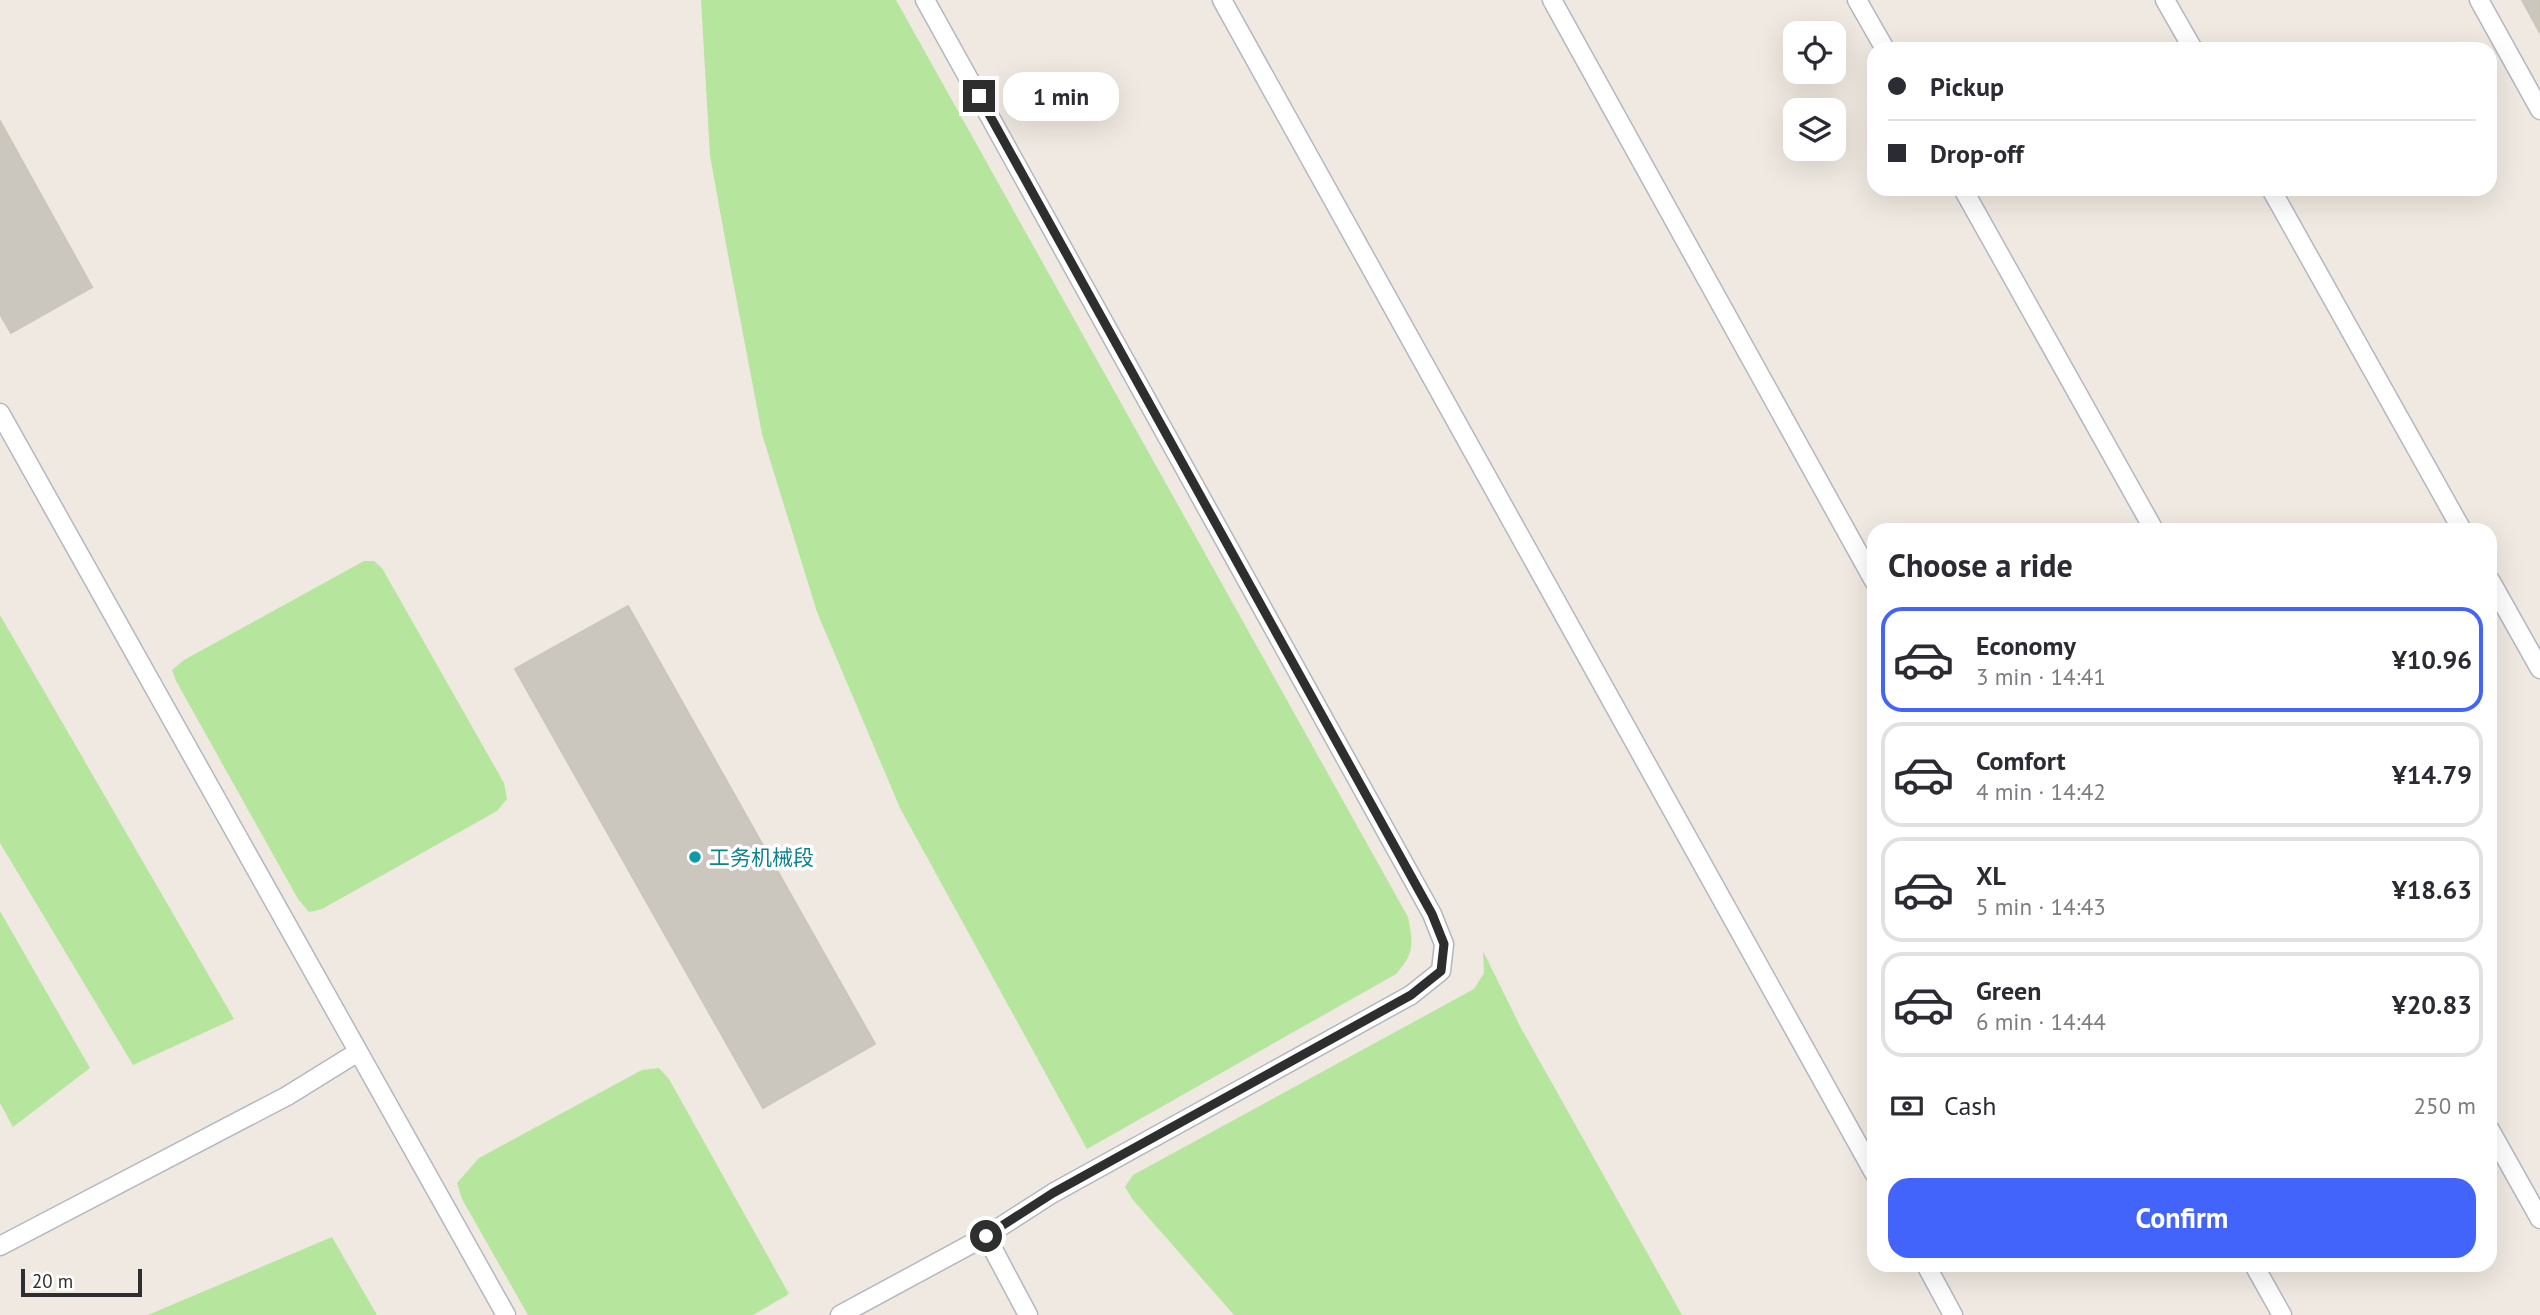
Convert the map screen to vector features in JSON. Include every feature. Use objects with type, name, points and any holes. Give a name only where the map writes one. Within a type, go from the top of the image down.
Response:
[{"type":"lane","points":[[841,1315],[986,1236],[1053,1193],[1411,995],[1441,971],[1444,944],[1432,914],[925,0]]},
{"type":"lane","points":[[1222,0],[1867,1160]]},
{"type":"lane","points":[[1552,0],[1867,568]]},
{"type":"lane","points":[[1857,0],[1881,42]]},
{"type":"lane","points":[[2165,0],[2189,42]]},
{"type":"lane","points":[[2479,0],[2540,110]]},
{"type":"lane","points":[[1967,196],[2150,523]]},
{"type":"lane","points":[[2275,196],[2458,523]]},
{"type":"lane","points":[[0,413],[506,1315]]},
{"type":"lane","points":[[2497,592],[2540,669]]},
{"type":"lane","points":[[0,1247],[287,1096],[358,1052]]},
{"type":"lane","points":[[2497,1142],[2540,1219]]},
{"type":"lane","points":[[986,1236],[1028,1315]]},
{"type":"lane","points":[[1930,1272],[1953,1315]]},
{"type":"lane","points":[[2258,1272],[2282,1315]]},
{"type":"green space","points":[[701,0],[896,0],[1408,917],[1411,947],[1407,960],[1396,974],[1087,1149],[900,808],[817,612],[762,434],[710,156]]},
{"type":"green space","points":[[364,561],[374,561],[382,568],[504,783],[507,799],[497,811],[322,909],[309,912],[298,899],[172,670],[184,660]]},
{"type":"green space","points":[[0,615],[234,1019],[133,1065],[0,843]]},
{"type":"green space","points":[[0,911],[90,1068],[13,1127],[0,1103]]},
{"type":"green space","points":[[1483,951],[1521,1028],[1682,1315],[1234,1315],[1133,1200],[1125,1187],[1133,1175],[1474,989],[1484,973]]},
{"type":"green space","points":[[659,1068],[669,1079],[789,1294],[753,1315],[528,1315],[462,1199],[457,1183],[479,1158],[642,1070]]},
{"type":"green space","points":[[332,1237],[377,1315],[148,1315]]},
{"type":"building","points":[[2522,0],[2540,0],[2540,33]]},
{"type":"building","points":[[0,121],[92,287],[11,333],[0,314]]},
{"type":"building","name":"工务机械段","points":[[628,606],[875,1044],[763,1108],[515,669]]},
{"type":"place","name":"工务机械段","points":[[695,857]]},
{"type":"route","points":[[979,96],[1432,914],[1444,944],[1441,971],[1411,995],[1053,1193],[986,1236]]}]
